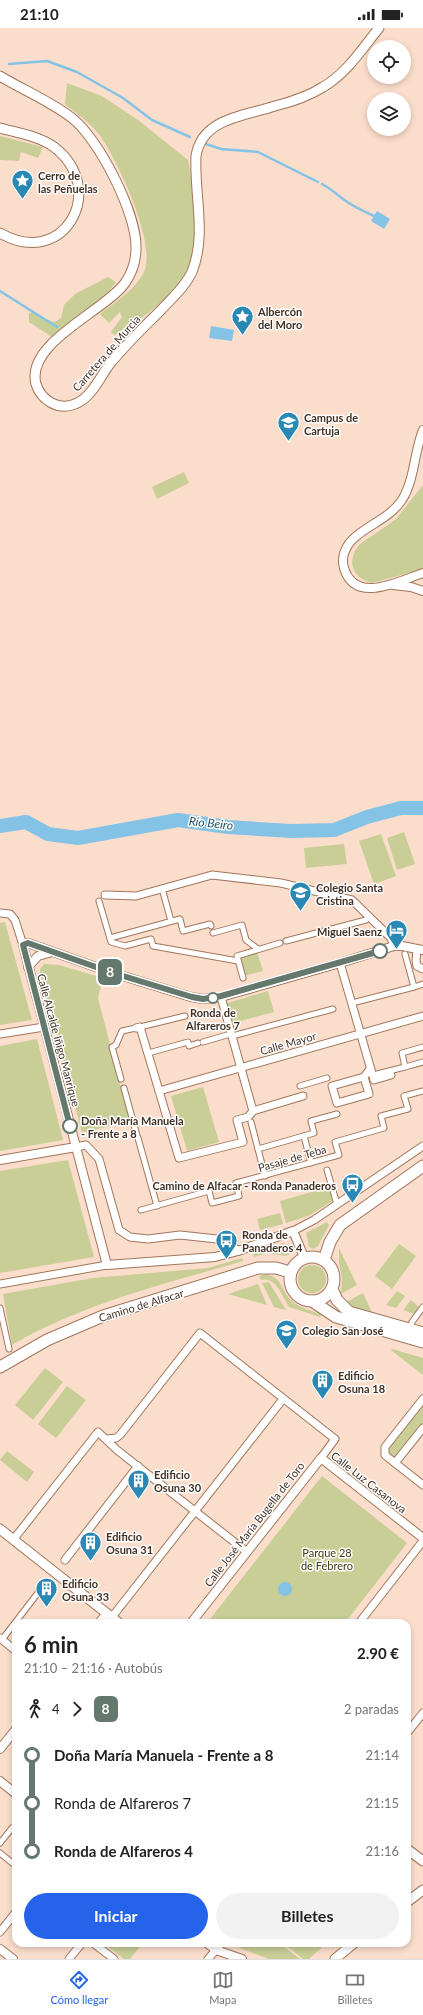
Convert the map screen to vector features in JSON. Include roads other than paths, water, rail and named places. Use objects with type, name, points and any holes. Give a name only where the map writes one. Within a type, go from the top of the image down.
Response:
[{"type":"main road","name":"Carretera de Murcia","points":[[0,76],[72,118],[84,129],[113,176],[133,223],[136,247],[135,261],[124,284],[114,295],[59,338],[47,350],[39,362],[35,374],[36,384],[41,395],[50,403],[62,407],[74,405],[84,399],[132,339],[176,294],[191,275],[198,252],[200,228],[196,156],[197,148],[205,134],[231,118],[275,106],[322,88],[346,69],[379,28]]},
{"type":"main road","points":[[0,128],[40,139],[53,146],[62,154],[71,167],[77,180],[79,195],[77,209],[73,219],[63,232],[55,237],[35,242],[21,242],[0,233]]},
{"type":"main road","points":[[324,1260],[330,1242],[340,1225],[423,1166]]},
{"type":"main road","points":[[423,1333],[349,1312],[337,1300],[332,1289],[334,1274],[332,1269],[324,1260],[311,1256],[304,1258],[296,1263],[290,1272],[290,1283],[292,1290],[298,1297],[312,1301],[336,1317],[423,1342]]},
{"type":"main road","name":"Camino de Alfacar","points":[[0,1367],[47,1340],[103,1316],[258,1268],[276,1268],[290,1272]]},
{"type":"main road","points":[[312,1301],[323,1298],[332,1289]]},
{"type":"main road","points":[[0,1529],[114,1619]]},
{"type":"main road","points":[[411,1852],[423,1861]]},
{"type":"main road","points":[[411,1899],[423,1890]]},
{"type":"main road","points":[[335,1959],[349,1947]]},
{"type":"street","points":[[423,430],[417,446],[409,486],[401,500],[382,521],[353,539],[347,546],[343,556],[345,573],[357,586],[368,589],[392,585],[423,573]]},
{"type":"street","points":[[411,577],[423,577]]},
{"type":"street","points":[[392,585],[411,587],[423,591]]},
{"type":"street","points":[[105,895],[136,896],[212,875],[295,885],[352,900],[391,938],[394,946]]},
{"type":"street","points":[[163,892],[171,921]]},
{"type":"street","points":[[99,901],[111,942],[125,946],[151,938],[153,946],[238,961]]},
{"type":"street","name":"Calle Alcalde Iñigo Manrique","points":[[0,913],[10,914],[15,920],[23,945],[107,1266]]},
{"type":"street","points":[[110,938],[180,919],[183,931],[210,924],[211,926]]},
{"type":"street","points":[[286,941],[366,920]]},
{"type":"street","points":[[213,934],[242,925],[246,940],[258,949]]},
{"type":"street","points":[[23,945],[28,943],[192,997],[203,999],[221,996],[340,963],[394,946],[420,949],[416,961],[417,966],[423,969]]},
{"type":"street","points":[[243,978],[237,956],[280,943]]},
{"type":"street","points":[[28,967],[38,956],[52,952]]},
{"type":"street","points":[[406,954],[414,986]]},
{"type":"street","points":[[340,963],[374,1080],[391,1075]]},
{"type":"street","points":[[356,1002],[423,984]]},
{"type":"street","points":[[138,1028],[179,1158],[243,1142],[237,1120],[248,1117],[252,1110],[221,996]]},
{"type":"street","points":[[236,1036],[333,1009]]},
{"type":"street","points":[[121,1079],[112,1047],[116,1045],[122,1031],[185,1016]]},
{"type":"street","name":"Calle Mayor","points":[[159,1091],[423,1016]]},
{"type":"street","points":[[0,1034],[44,1026]]},
{"type":"street","points":[[152,1052],[188,1042],[189,1046],[227,1035]]},
{"type":"street","points":[[406,1067],[402,1053],[423,1048]]},
{"type":"street","points":[[377,1074],[423,1062]]},
{"type":"street","points":[[364,1077],[369,1094],[337,1103],[332,1086],[364,1077],[370,1069]]},
{"type":"street","points":[[300,1086],[327,1078]]},
{"type":"street","points":[[124,1088],[157,1206]]},
{"type":"street","name":"Pasaje de Teba","points":[[141,1210],[209,1192],[212,1203],[239,1196],[236,1184],[339,1155],[335,1142],[384,1128],[381,1116],[408,1109],[404,1096],[423,1091]]},
{"type":"street","points":[[252,1110],[303,1096]]},
{"type":"street","points":[[258,1149],[314,1133],[311,1121],[337,1114]]},
{"type":"street","points":[[251,1122],[265,1176]]},
{"type":"street","points":[[304,1136],[311,1163]]},
{"type":"street","points":[[0,1160],[86,1145],[99,1160],[119,1230],[130,1237],[148,1239],[180,1235],[226,1240],[238,1251]]},
{"type":"street","points":[[0,1284],[107,1266],[215,1257],[238,1251],[294,1231],[314,1220],[423,1146]]},
{"type":"street","points":[[327,1170],[336,1201]]},
{"type":"street","points":[[294,1231],[304,1258]]},
{"type":"street","points":[[410,1330],[412,1322],[423,1307]]},
{"type":"street","points":[[0,1308],[9,1349]]},
{"type":"street","points":[[104,1619],[110,1615],[195,1511],[283,1399],[200,1333],[120,1435],[116,1438],[107,1439]]},
{"type":"street","name":"Calle José María Bugella de Toro","points":[[194,1619],[335,1439],[283,1399]]},
{"type":"street","points":[[423,1399],[385,1448],[385,1455],[423,1485]]},
{"type":"street","points":[[395,1463],[423,1428]]},
{"type":"street","points":[[13,1540],[98,1432],[107,1439],[110,1444],[247,1552]]},
{"type":"street","name":"Calle Luz Casanova","points":[[321,1458],[423,1538]]},
{"type":"street","points":[[65,1560],[138,1466]]},
{"type":"street","points":[[363,1619],[423,1541]]},
{"type":"street","points":[[18,1619],[44,1585]]},
{"type":"street","points":[[12,1627],[2,1640],[12,1648]]},
{"type":"street","points":[[411,1727],[423,1713]]},
{"type":"street","points":[[0,1749],[12,1734]]},
{"type":"street","points":[[0,1781],[12,1791]]},
{"type":"street","points":[[0,1843],[12,1828]]},
{"type":"street","points":[[0,1853],[12,1863]]},
{"type":"street","points":[[0,1932],[12,1917]]},
{"type":"street","points":[[69,1959],[79,1947]]},
{"type":"street","points":[[98,1947],[114,1959]]},
{"type":"street","points":[[212,1947],[216,1950],[242,1959]]},
{"type":"street","points":[[208,1959],[219,1947]]},
{"type":"street","points":[[0,1949],[13,1959]]},
{"type":"water","points":[[377,211],[390,219],[384,229],[371,221]]},
{"type":"water","points":[[211,326],[234,330],[232,341],[209,338]]},
{"type":"water","points":[[282,1582],[288,1582],[292,1586],[292,1592],[288,1596],[282,1596],[278,1592],[278,1586]]},
{"type":"waterway","points":[[9,64],[47,61],[77,72],[123,98],[152,120],[190,137]]},
{"type":"waterway","points":[[206,144],[221,149],[258,152],[318,182]]},
{"type":"waterway","points":[[322,184],[350,204],[374,216]]},
{"type":"waterway","points":[[0,291],[57,327]]},
{"type":"waterway","name":"Río Beiro","points":[[0,826],[26,822],[48,834],[78,838],[178,820],[228,827],[291,831],[334,830],[367,817],[401,808],[423,808]]},
{"type":"place","name":"Cerro de las Peñuelas","points":[[23,200]]},
{"type":"place","name":"Albercón del Moro","points":[[242,336]]},
{"type":"place","name":"Campus de Cartuja","points":[[289,442]]},
{"type":"place","name":"Colegio Santa Cristina","points":[[300,912]]},
{"type":"place","name":"Miguel Saenz","points":[[397,950]]},
{"type":"place","name":"Ronda de Alfareros 7","points":[[213,998]]},
{"type":"place","name":"Doña María Manuela - Frente a 8","points":[[70,1126]]},
{"type":"place","name":"Camino de Alfacar - Ronda Panaderos","points":[[352,1204]]},
{"type":"place","name":"Ronda de Panaderos 4","points":[[227,1260]]},
{"type":"place","name":"Colegio San José","points":[[287,1350]]},
{"type":"place","name":"Edificio Osuna 18","points":[[322,1400]]},
{"type":"place","name":"Edificio Osuna 30","points":[[139,1500]]},
{"type":"place","name":"Edificio Osuna 31","points":[[91,1562]]},
{"type":"place","name":"Edificio Osuna 33","points":[[46,1608]]},
{"type":"park label","name":"Parque 28 de Febrero","points":[[327,1558]]}]
